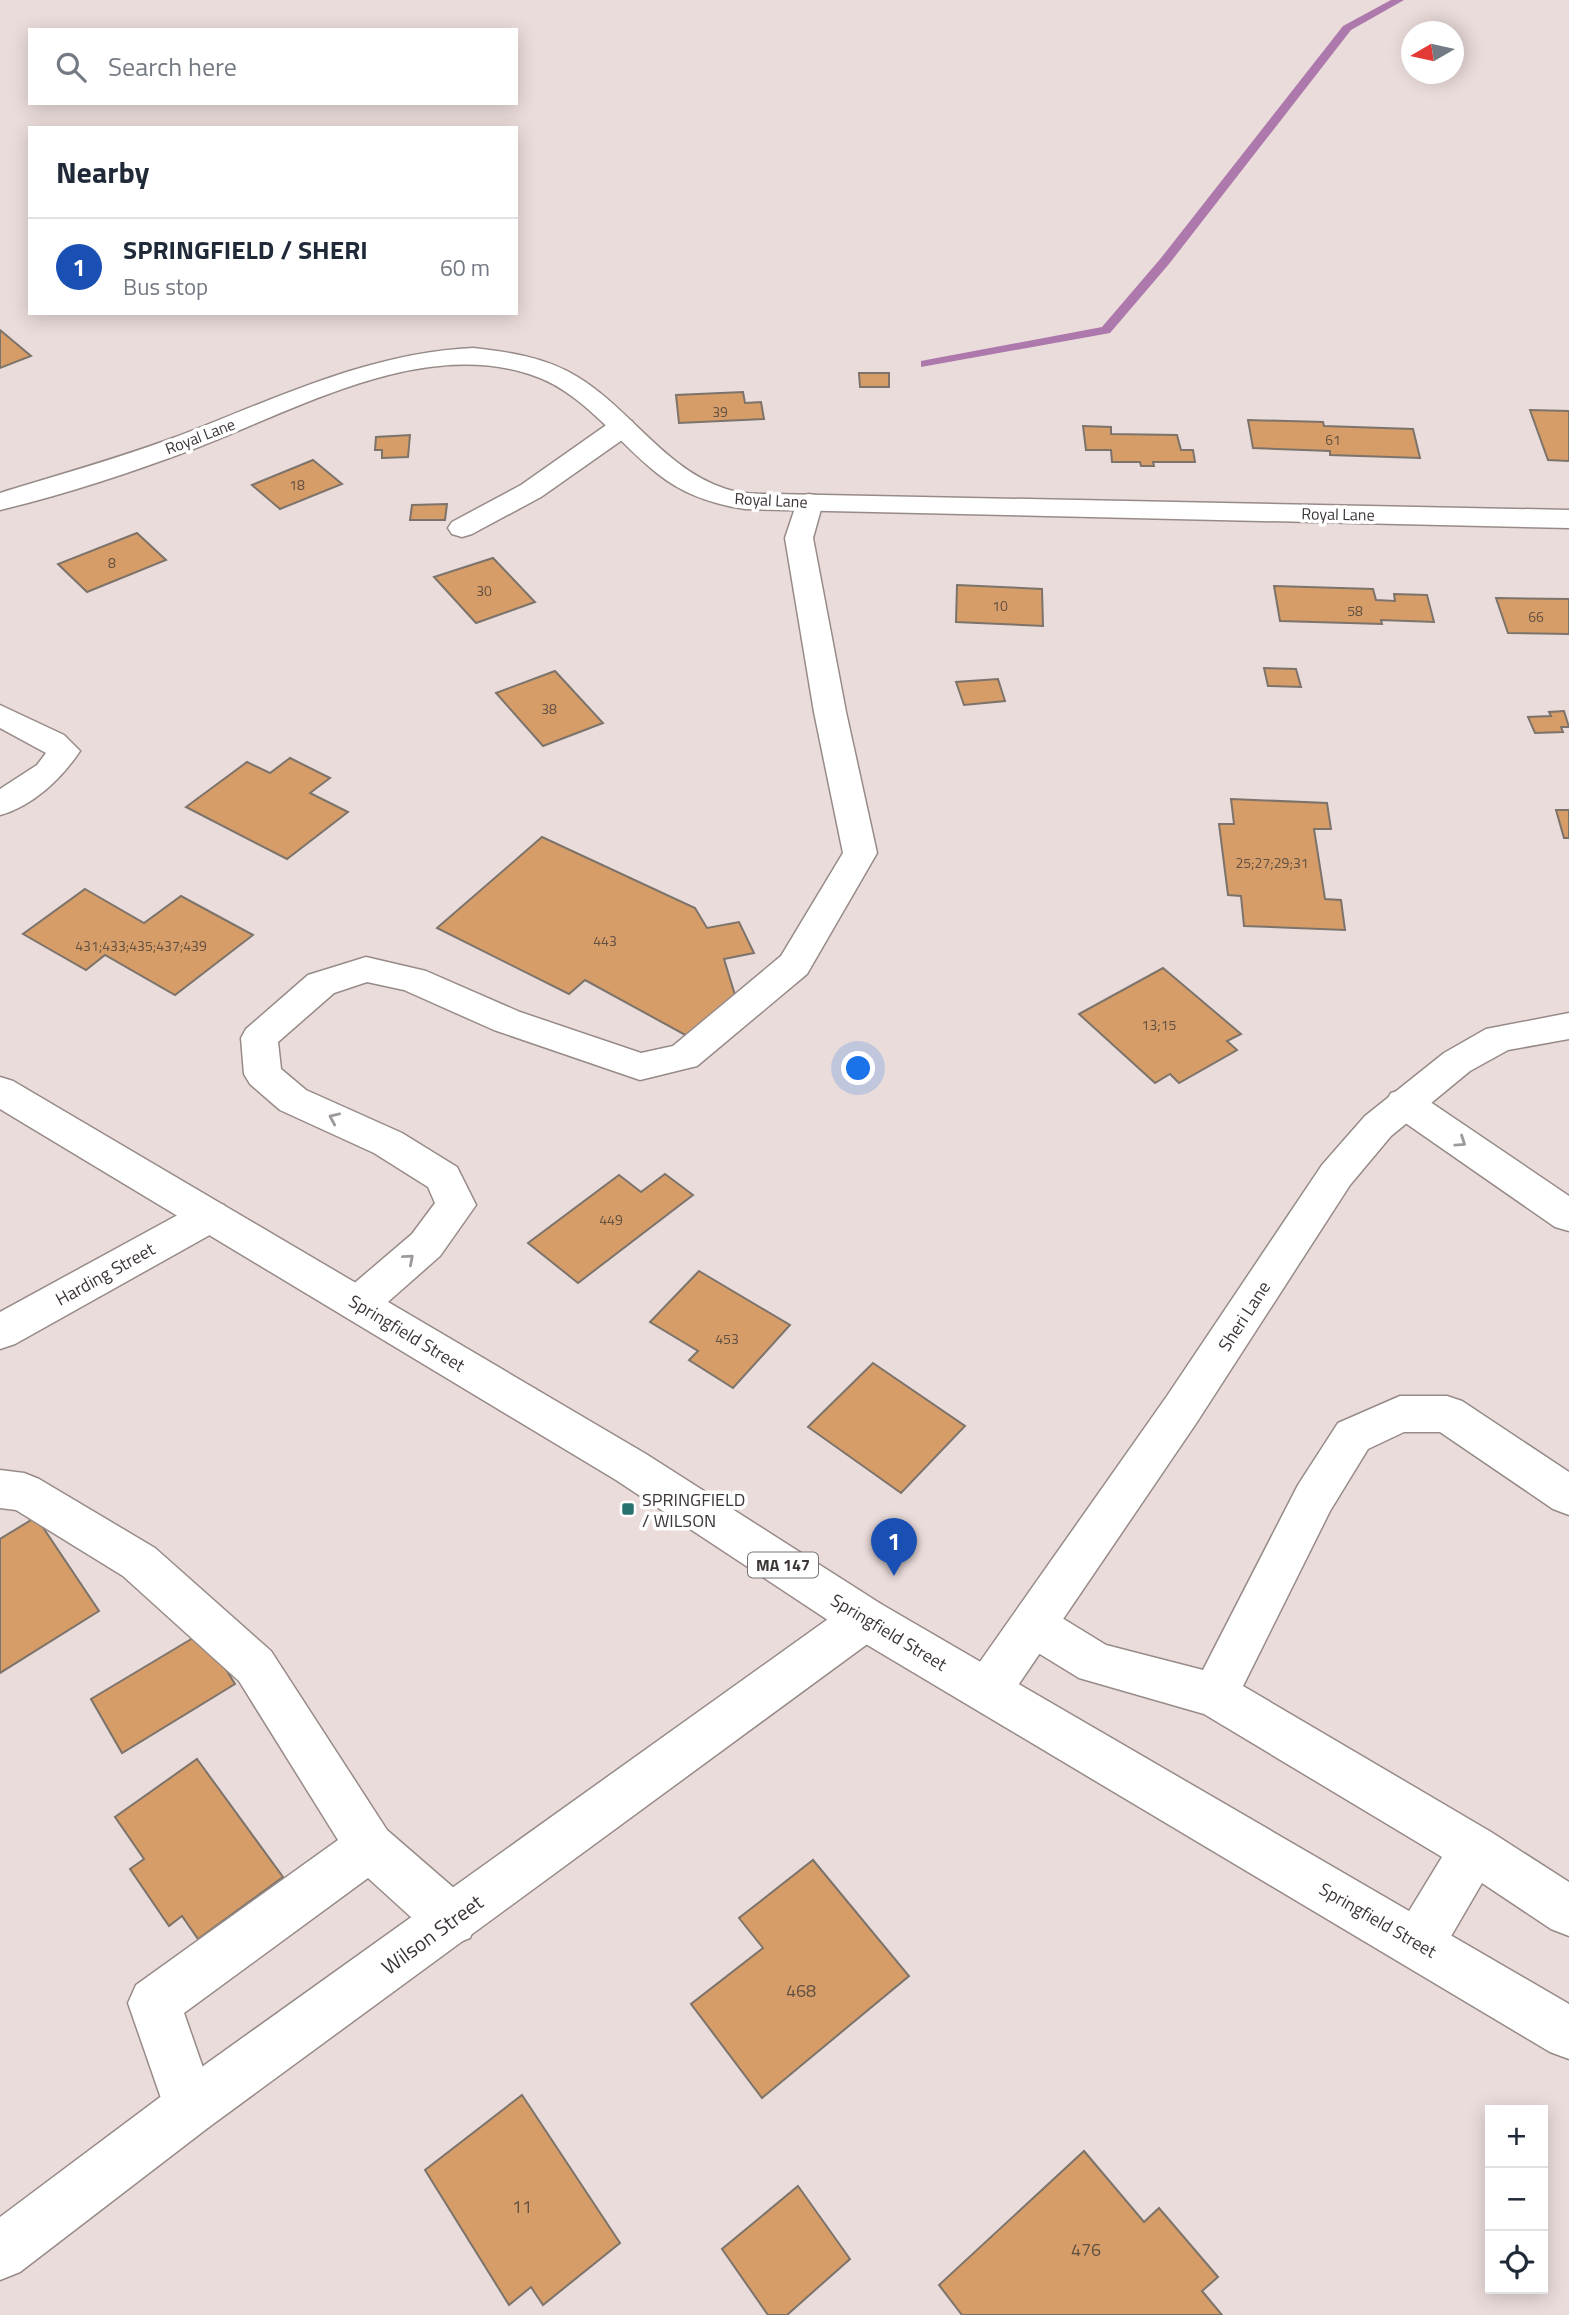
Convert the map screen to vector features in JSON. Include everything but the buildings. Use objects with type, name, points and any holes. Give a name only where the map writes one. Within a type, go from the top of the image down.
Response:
[{"type":"street","name":"Royal Lane","points":[[0,500],[156,453],[340,382],[384,368],[437,357],[486,356],[541,369],[570,382],[595,400],[668,469],[715,494],[752,501],[1569,519]]},
{"type":"street","points":[[461,528],[531,491],[621,427]]},
{"type":"street","points":[[358,1304],[426,1245],[456,1205],[443,1177],[388,1143],[293,1100],[263,1074],[259,1038],[321,984],[366,969],[413,980],[507,1021],[639,1067],[684,1057],[794,965],[860,853],[830,712],[799,538],[810,502]]},
{"type":"street","points":[[0,715],[64,751],[48,772],[0,804]]},
{"type":"street","name":"Sheri Lane","points":[[987,1691],[1182,1409],[1336,1175],[1378,1126],[1457,1062],[1499,1038],[1569,1026]]},
{"type":"street","name":"Springfield Street","points":[[0,1091],[631,1467],[865,1619],[1569,2033]]},
{"type":"street","points":[[1404,1103],[1569,1216]]},
{"type":"street","name":"Harding Street","points":[[0,1332],[210,1216]]},
{"type":"street","points":[[1215,1695],[1314,1498],[1353,1436],[1400,1414],[1447,1414],[1569,1496]]},
{"type":"street","points":[[0,1489],[24,1492],[139,1562],[255,1666],[370,1847],[452,1920]]},
{"type":"street","name":"Wilson Street","points":[[0,2252],[190,2108],[865,1619]]},
{"type":"street","points":[[1034,1625],[1095,1663],[1215,1695],[1474,1849],[1569,1911]]},
{"type":"street","points":[[190,2108],[154,2003],[370,1847]]},
{"type":"street","points":[[1418,1944],[1474,1849]]},
{"type":"waterway","points":[[926,364],[1106,330],[1165,261],[1347,28],[1399,0]]},
{"type":"place","name":"SPRINGFIELD / WILSON","points":[[628,1509]]},
{"type":"place","name":"SPRINGFIELD / SHERI","points":[[894,1576]]}]
